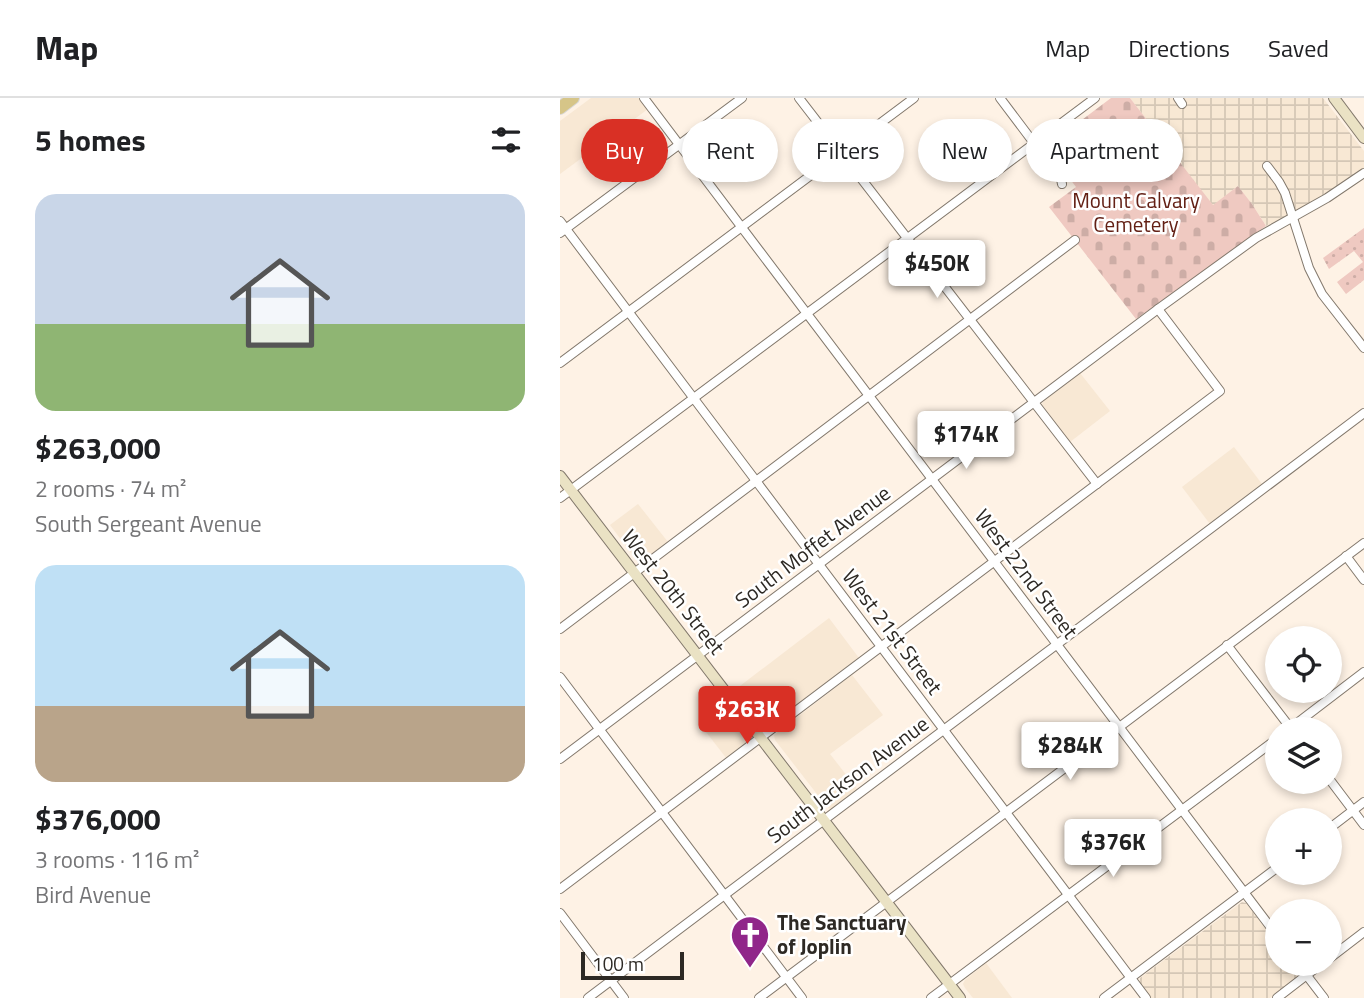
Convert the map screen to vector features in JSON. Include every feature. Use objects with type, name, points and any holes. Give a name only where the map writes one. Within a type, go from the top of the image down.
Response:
[{"type":"main road","points":[[560,108],[573,98]]},
{"type":"main road","points":[[1334,98],[1364,138]]},
{"type":"main road","name":"West 20th Street","points":[[560,476],[960,998]]},
{"type":"street","name":"West 22nd Street","points":[[644,98],[1265,920]]},
{"type":"street","points":[[563,231],[742,98]]},
{"type":"street","points":[[799,98],[815,119]]},
{"type":"street","points":[[886,119],[914,98]]},
{"type":"street","points":[[1000,98],[1026,131]]},
{"type":"street","points":[[1068,119],[1096,98]]},
{"type":"street","points":[[560,498],[1026,150]]},
{"type":"street","points":[[1267,166],[1282,187],[1309,268],[1322,294],[1364,348]]},
{"type":"street","name":"South Moffet Avenue","points":[[560,759],[1158,309],[1256,238],[1337,192],[1364,173]]},
{"type":"street","points":[[560,363],[801,182]]},
{"type":"street","points":[[864,182],[1097,484]]},
{"type":"street","name":"West 21st Street","points":[[560,221],[563,231],[628,311],[1146,998]]},
{"type":"street","points":[[560,629],[635,575],[1075,240]]},
{"type":"street","points":[[560,889],[1220,391],[1158,309]]},
{"type":"street","name":"South Jackson Avenue","points":[[587,998],[1364,413]]},
{"type":"street","points":[[760,998],[1364,543]]},
{"type":"street","points":[[1346,556],[1364,580]]},
{"type":"street","points":[[1227,645],[1281,717]]},
{"type":"street","points":[[1306,717],[1364,672]]},
{"type":"street","points":[[560,677],[802,998]]},
{"type":"street","points":[[931,998],[1265,748]]},
{"type":"street","points":[[1341,794],[1364,825]]},
{"type":"street","points":[[1342,819],[1364,802]]},
{"type":"street","points":[[1104,998],[1265,877]]},
{"type":"street","points":[[560,913],[624,998]]},
{"type":"street","points":[[1342,949],[1364,932]]},
{"type":"street","points":[[1277,998],[1306,976]]},
{"type":"street","points":[[1308,976],[1324,998]]},
{"type":"shaded area","points":[[591,98],[640,98],[648,109],[634,119],[581,119],[581,158],[560,174],[560,121]]},
{"type":"shaded area","points":[[1130,98],[1323,98],[1364,151],[1364,169],[1334,191],[1266,226],[1238,186],[1213,206],[1183,167],[1183,119],[1146,119]]},
{"type":"shaded area","points":[[1080,373],[1110,411],[1070,442],[1042,404]]},
{"type":"shaded area","points":[[1234,447],[1262,484],[1210,524],[1182,487]]},
{"type":"shaded area","points":[[638,504],[668,542],[641,562],[638,562],[610,525]]},
{"type":"shaded area","points":[[829,618],[859,658],[770,726],[764,726],[736,689]]},
{"type":"shaded area","points":[[852,675],[883,715],[830,754],[858,790],[831,809],[775,740],[774,735]]},
{"type":"shaded area","points":[[724,705],[749,737],[746,744],[727,759],[699,723]]},
{"type":"shaded area","points":[[1242,902],[1246,903],[1265,928],[1265,976],[1298,976],[1270,998],[1150,998],[1139,983],[1140,978]]},
{"type":"shaded area","points":[[986,963],[1012,998],[973,998],[965,988],[965,980]]},
{"type":"green space","name":"Mount Calvary Cemetery","points":[[1111,98],[1130,98],[1146,119],[1083,119]]},
{"type":"green space","name":"Mount Calvary Cemetery","points":[[1183,166],[1213,205],[1238,186],[1266,226],[1136,319],[1049,207],[1076,187],[1072,182],[1183,182]]},
{"type":"green space","points":[[1364,228],[1364,280],[1346,294],[1337,282],[1363,262],[1354,251],[1329,269],[1323,258]]},
{"type":"place","name":"The Sanctuary of Joplin","points":[[750,969]]}]
